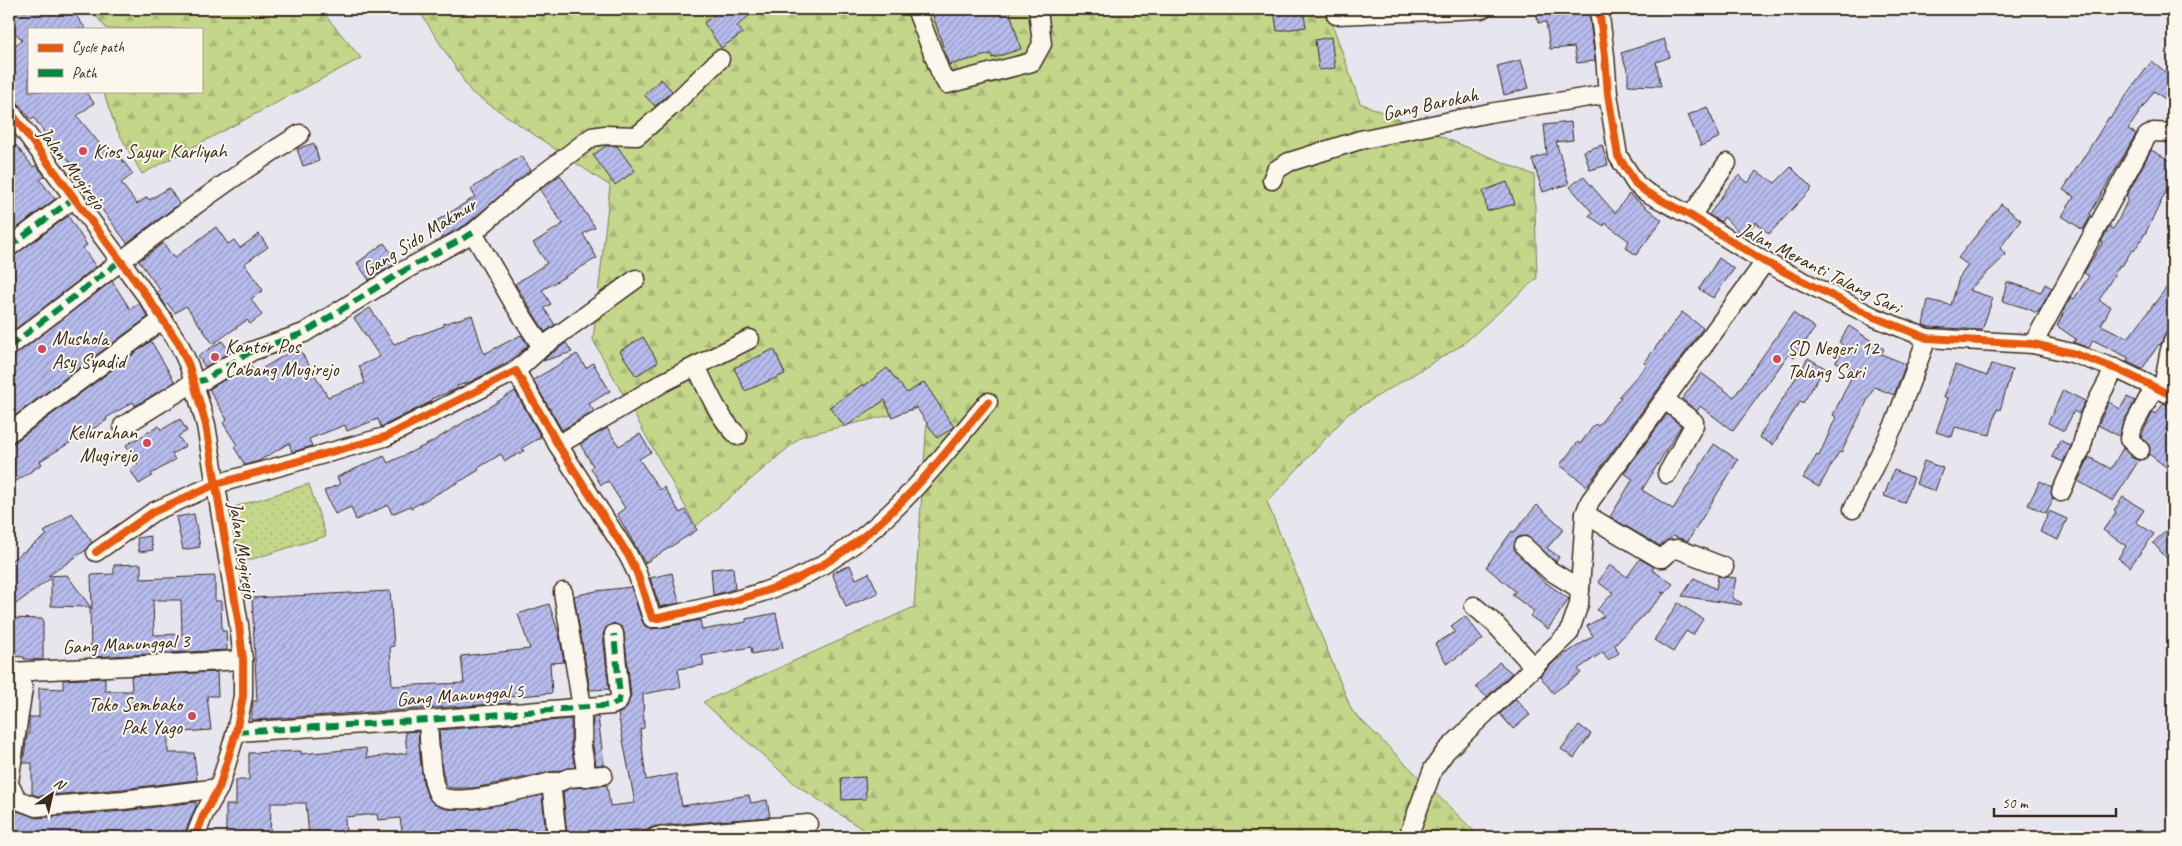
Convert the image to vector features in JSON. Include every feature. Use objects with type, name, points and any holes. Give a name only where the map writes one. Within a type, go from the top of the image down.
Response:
[{"type":"street","points":[[916,9],[941,74],[947,84],[1032,62],[1042,44],[1038,9]]},
{"type":"street","points":[[1336,15],[1482,9]]},
{"type":"street","name":"Jalan Meranti Talang Sari","points":[[1599,9],[1608,94],[1618,156],[1627,173],[1646,192],[1690,216],[1765,262],[1874,318],[1928,338],[2033,344],[2072,353],[2115,368],[2163,391]]},
{"type":"street","name":"Gang Sido Makmur","points":[[124,426],[194,382],[204,380],[252,351],[304,333],[405,270],[473,233],[522,190],[592,137],[637,136],[674,104],[720,59]]},
{"type":"street","name":"Gang Barokah","points":[[1272,180],[1276,170],[1289,162],[1360,140],[1489,113],[1608,94]]},
{"type":"street","name":"Jalan Mugirejo","points":[[9,110],[163,319],[179,344],[194,382],[206,425],[243,660],[243,696],[236,732],[219,788],[204,814],[195,837]]},
{"type":"street","points":[[2033,344],[2147,136],[2154,132],[2173,133]]},
{"type":"street","points":[[9,347],[120,261],[253,163],[300,134]]},
{"type":"street","points":[[1690,216],[1727,163]]},
{"type":"street","points":[[9,247],[74,198]]},
{"type":"street","points":[[473,233],[513,302],[542,347]]},
{"type":"street","points":[[1408,837],[1433,769],[1446,750],[1569,633],[1579,604],[1585,514],[1590,501],[1765,262]]},
{"type":"street","points":[[96,552],[153,512],[216,484],[385,437],[516,371],[542,347],[636,279]]},
{"type":"street","points":[[9,433],[163,319]]},
{"type":"street","points":[[1853,509],[1895,423],[1928,338]]},
{"type":"street","points":[[558,444],[664,382],[750,339]]},
{"type":"street","points":[[2140,450],[2130,439],[2131,430],[2163,391],[2167,374],[2168,356],[2173,341]]},
{"type":"street","points":[[696,366],[727,426],[738,436]]},
{"type":"street","points":[[2061,492],[2081,449],[2090,415],[2115,368]]},
{"type":"street","points":[[516,371],[558,444],[628,554],[651,615],[656,619],[747,598],[794,580],[858,542],[900,506],[988,402]]},
{"type":"street","points":[[1665,400],[1694,422],[1667,474]]},
{"type":"street","points":[[1585,514],[1659,558],[1663,558],[1671,550],[1678,549],[1724,567]]},
{"type":"street","points":[[1524,546],[1549,570],[1580,589]]},
{"type":"street","points":[[428,720],[433,775],[436,788],[442,798],[464,800],[551,782],[595,776],[582,747],[582,707],[563,592]]},
{"type":"street","points":[[1474,606],[1494,623],[1534,668]]},
{"type":"street","name":"Gang Manunggal 5","points":[[236,732],[428,720],[612,705],[618,702],[620,696],[614,634]]},
{"type":"street","name":"Gang Manunggal 3","points":[[10,671],[243,660]]},
{"type":"street","name":"Gang Manunggal 3","points":[[10,671],[18,676],[23,688],[10,787]]},
{"type":"street","points":[[551,782],[556,837]]},
{"type":"street","points":[[10,787],[27,805],[36,807],[123,800],[219,788]]},
{"type":"street","points":[[656,837],[709,835],[808,824]]},
{"type":"green space","points":[[90,9],[320,9],[361,58],[142,174],[116,128],[103,92],[202,92],[202,28],[106,28]]},
{"type":"green space","points":[[418,9],[1327,9],[1360,103],[1534,175],[1537,278],[1462,345],[1348,414],[1267,502],[1352,711],[1480,837],[874,837],[795,784],[703,702],[914,607],[928,406],[802,436],[696,526],[593,340],[610,186],[471,92]]},
{"type":"green space","points":[[309,484],[326,536],[243,562],[228,509]]},
{"type":"building","points":[[9,9],[71,9],[85,28],[28,28],[28,92],[86,92],[94,103],[77,116],[108,154],[114,149],[133,174],[121,183],[137,204],[147,197],[149,200],[169,188],[179,204],[127,243],[77,176],[80,174],[60,150],[58,152],[34,118],[31,120],[9,91],[9,50],[22,40],[9,26]]},
{"type":"building","points":[[723,9],[757,9],[737,26],[743,33],[721,48],[704,23]]},
{"type":"building","points":[[931,9],[1009,9],[1021,49],[992,58],[991,54],[949,65]]},
{"type":"building","points":[[1274,9],[1303,9],[1306,27],[1277,31]]},
{"type":"building","points":[[1536,9],[1581,9],[1581,13],[1589,12],[1595,61],[1577,63],[1574,47],[1550,49],[1546,22],[1538,23]]},
{"type":"building","points":[[1331,37],[1335,68],[1319,70],[1315,40]]},
{"type":"building","points":[[1664,39],[1670,57],[1656,62],[1661,86],[1628,85],[1628,72],[1621,53]]},
{"type":"building","points":[[1521,60],[1529,88],[1504,95],[1497,66]]},
{"type":"building","points":[[2152,61],[2173,78],[2173,105],[2154,91],[2128,129],[2136,134],[2090,214],[2083,230],[2062,216],[2074,197],[2063,190],[2109,117]]},
{"type":"building","points":[[661,79],[672,91],[655,106],[644,95]]},
{"type":"building","points":[[1707,107],[1720,137],[1701,146],[1688,115]]},
{"type":"building","points":[[1571,122],[1573,140],[1556,142],[1569,184],[1543,192],[1532,159],[1547,154],[1544,125]]},
{"type":"building","points":[[314,143],[319,161],[303,166],[297,149]]},
{"type":"building","points":[[16,145],[33,167],[36,165],[45,176],[40,180],[55,199],[9,234],[9,150]]},
{"type":"building","points":[[1602,145],[1608,165],[1590,170],[1584,151]]},
{"type":"building","points":[[606,146],[617,146],[635,171],[615,185],[593,155]]},
{"type":"building","points":[[2151,150],[2173,162],[2173,177],[2146,232],[2134,251],[2132,250],[2122,266],[2120,265],[2099,300],[2111,307],[2101,325],[2128,338],[2173,279],[2173,331],[2166,333],[2160,345],[2142,369],[2126,361],[2129,358],[2093,340],[2089,348],[2073,342],[2076,339],[2057,326],[2071,297],[2074,299],[2089,276],[2084,273],[2103,242],[2101,242],[2109,227],[2113,229],[2117,223],[2128,199],[2126,197]]},
{"type":"building","points":[[521,156],[531,170],[467,224],[442,238],[433,223],[475,197],[471,189]]},
{"type":"building","points":[[1791,167],[1812,188],[1769,234],[1756,222],[1743,236],[1724,217],[1721,222],[1709,215],[1739,175],[1748,183],[1756,171],[1775,183]]},
{"type":"building","points":[[560,175],[595,227],[583,234],[597,258],[542,290],[551,304],[544,308],[555,325],[545,332],[515,284],[547,263],[533,243],[563,224],[540,190]]},
{"type":"building","points":[[1583,176],[1615,213],[1629,194],[1662,220],[1636,255],[1625,247],[1629,241],[1605,223],[1604,226],[1589,216],[1592,212],[1570,187]]},
{"type":"building","points":[[1507,182],[1515,204],[1487,211],[1483,191]]},
{"type":"building","points":[[2001,204],[2021,220],[2000,248],[2006,255],[1969,290],[1993,298],[1982,330],[1923,325],[1928,300],[1951,305],[1959,278],[1968,265],[1958,258]]},
{"type":"building","points":[[68,216],[87,245],[83,248],[96,267],[9,334],[9,257],[15,255]]},
{"type":"building","points":[[216,227],[228,244],[234,240],[240,248],[259,234],[268,247],[244,264],[263,290],[251,299],[262,315],[250,324],[247,320],[213,344],[186,306],[175,313],[168,304],[166,306],[157,292],[160,290],[139,261],[163,243],[174,258]]},
{"type":"building","points":[[384,243],[398,262],[369,280],[357,263]]},
{"type":"building","points":[[1719,258],[1734,269],[1713,298],[1699,289]]},
{"type":"building","points":[[112,281],[130,309],[139,303],[148,317],[9,420],[9,357],[15,355]]},
{"type":"building","points":[[2007,282],[2041,292],[2045,284],[2052,288],[2036,313],[2002,301]]},
{"type":"building","points":[[370,308],[394,344],[444,326],[443,324],[472,315],[484,354],[521,335],[528,345],[513,359],[490,372],[457,386],[457,389],[431,399],[432,401],[381,427],[378,419],[347,431],[345,425],[309,439],[312,446],[292,452],[289,443],[259,461],[245,465],[234,447],[237,445],[223,423],[227,420],[209,389],[250,365],[255,373],[298,347],[328,397],[365,383],[359,366],[380,357],[354,318]]},
{"type":"building","points":[[1682,312],[1703,328],[1587,486],[1560,465],[1578,442],[1580,444],[1595,424],[1598,426],[1621,397],[1619,396],[1647,365],[1644,363]]},
{"type":"building","points":[[1793,313],[1815,328],[1794,358],[1789,354],[1733,431],[1700,406],[1697,411],[1682,399],[1701,373],[1734,397]]},
{"type":"building","points":[[1849,326],[1884,349],[1881,354],[1906,364],[1894,395],[1874,387],[1841,453],[1839,452],[1819,487],[1803,478],[1817,455],[1819,456],[1836,417],[1833,415],[1855,370],[1836,362],[1844,346],[1839,342]]},
{"type":"building","points":[[643,337],[658,362],[636,376],[620,351]]},
{"type":"building","points":[[151,341],[175,382],[135,406],[133,402],[106,418],[107,420],[40,461],[42,464],[9,486],[9,443],[15,442]]},
{"type":"building","name":"Kantor Pos Cabang Mugirejo","points":[[222,341],[230,352],[205,367],[198,356]]},
{"type":"building","points":[[566,343],[572,352],[543,361],[549,355]]},
{"type":"building","points":[[774,349],[785,374],[745,391],[734,368]]},
{"type":"building","points":[[577,354],[586,368],[593,363],[610,391],[589,404],[594,411],[562,430],[533,380]]},
{"type":"building","points":[[1808,358],[1825,368],[1803,403],[1800,401],[1773,445],[1759,437]]},
{"type":"building","points":[[1991,364],[2012,370],[2000,410],[1997,409],[1990,435],[1955,427],[1952,437],[1936,432],[1948,398],[1944,397],[1955,365],[1987,376]]},
{"type":"building","points":[[887,368],[907,393],[924,382],[954,427],[937,438],[916,407],[892,417],[885,400],[845,427],[830,407],[863,384],[864,386]]},
{"type":"building","points":[[2063,390],[2085,401],[2079,414],[2074,411],[2064,431],[2048,423]]},
{"type":"building","points":[[515,391],[541,437],[522,448],[524,451],[505,461],[501,454],[464,479],[411,508],[410,506],[392,514],[388,505],[356,520],[351,507],[335,514],[324,491],[340,484],[337,477],[384,456],[388,463],[430,443]]},
{"type":"building","points":[[2127,397],[2135,401],[2122,425],[2119,436],[2098,425],[2109,402],[2120,409]]},
{"type":"building","points":[[2164,403],[2173,407],[2173,419],[2165,429],[2173,436],[2173,458],[2166,467],[2149,454],[2150,447],[2141,436],[2153,412],[2156,414]]},
{"type":"building","points":[[1667,414],[1681,426],[1642,490],[1673,509],[1714,444],[1738,460],[1688,541],[1673,536],[1660,546],[1610,517],[1633,479],[1624,473]]},
{"type":"building","points":[[180,419],[187,431],[178,436],[185,446],[172,454],[175,460],[151,474],[152,476],[139,484],[130,470],[138,465],[126,445],[159,426],[161,430]]},
{"type":"building","points":[[607,428],[619,446],[640,434],[651,452],[639,459],[660,490],[664,487],[680,513],[685,510],[697,530],[645,563],[617,514],[625,508],[608,481],[601,485],[591,468],[593,466],[580,444]]},
{"type":"building","points":[[2060,440],[2071,446],[2063,462],[2052,457]]},
{"type":"building","points":[[2123,448],[2132,458],[2139,460],[2113,501],[2078,481],[2089,457],[2111,469]]},
{"type":"building","points":[[1924,461],[1943,468],[1935,491],[1916,484]]},
{"type":"building","points":[[1894,470],[1914,478],[1904,503],[1884,496]]},
{"type":"building","points":[[2040,481],[2052,487],[2053,499],[2046,513],[2028,505]]},
{"type":"building","points":[[2123,497],[2144,510],[2136,522],[2154,534],[2130,567],[2118,558],[2126,546],[2103,530],[2116,512],[2114,510]]},
{"type":"building","points":[[1537,505],[1564,529],[1547,548],[1559,557],[1556,562],[1526,536],[1517,538],[1514,548],[1542,580],[1569,599],[1548,629],[1530,616],[1534,611],[1512,595],[1515,591],[1486,567],[1512,531],[1514,532]]},
{"type":"building","points":[[2049,511],[2067,519],[2058,540],[2040,532]]},
{"type":"building","points":[[72,513],[92,542],[86,550],[48,576],[67,575],[92,609],[91,575],[114,574],[114,565],[141,564],[141,579],[215,576],[215,601],[221,601],[222,631],[226,631],[227,650],[91,657],[90,607],[51,606],[51,578],[9,609],[9,562],[47,535],[44,532]],"holes":[[[153,600],[181,600],[182,634],[154,635]]]},
{"type":"building","points":[[194,514],[200,547],[183,550],[176,517]]},
{"type":"building","points":[[2173,524],[2173,565],[2153,543]]},
{"type":"building","points":[[150,536],[153,550],[139,552],[137,538]]},
{"type":"building","points":[[1640,559],[1654,567],[1652,570],[1673,584],[1665,593],[1661,592],[1664,594],[1615,645],[1619,653],[1608,660],[1603,652],[1578,669],[1581,673],[1553,693],[1540,676],[1556,660],[1593,636],[1587,626],[1604,616],[1597,610],[1613,593],[1598,582],[1610,565],[1627,577]]},
{"type":"building","points":[[850,565],[856,579],[869,573],[878,593],[846,607],[832,573]]},
{"type":"building","points":[[733,567],[735,589],[713,595],[711,569]]},
{"type":"building","points":[[672,573],[679,603],[660,607],[650,578]]},
{"type":"building","points":[[1718,576],[1736,578],[1732,598],[1742,603],[1741,605],[1682,596],[1694,578],[1716,589]]},
{"type":"building","points":[[631,587],[642,621],[645,626],[651,629],[700,620],[702,630],[746,622],[746,619],[776,613],[783,648],[752,654],[751,647],[702,656],[704,665],[678,669],[681,687],[643,694],[644,728],[640,729],[646,780],[676,774],[682,806],[749,795],[751,803],[767,800],[770,817],[655,826],[642,832],[641,829],[588,835],[588,837],[567,837],[563,792],[571,788],[607,785],[610,806],[635,803],[618,714],[626,709],[631,695],[624,632],[622,627],[613,623],[605,629],[603,635],[609,689],[590,690],[574,596],[596,591]]},
{"type":"building","points":[[390,591],[394,646],[390,647],[392,686],[464,683],[461,656],[530,649],[518,614],[549,604],[559,634],[564,662],[550,663],[552,693],[510,697],[510,703],[251,720],[253,701],[257,701],[252,598]]},
{"type":"building","points":[[1678,603],[1703,619],[1693,635],[1686,631],[1673,652],[1654,640]]},
{"type":"building","points":[[1465,616],[1483,639],[1447,664],[1435,644],[1455,632],[1451,626]]},
{"type":"building","points":[[9,618],[43,619],[43,660],[9,656]]},
{"type":"building","points":[[1499,662],[1512,673],[1487,697],[1476,687]]},
{"type":"building","points":[[217,672],[218,696],[207,696],[211,730],[168,733],[168,753],[194,753],[197,780],[122,789],[38,796],[32,794],[32,763],[23,763],[27,734],[29,734],[29,717],[39,717],[39,688],[63,689],[63,680],[105,678],[105,691],[132,691],[131,676]]},
{"type":"building","points":[[1516,699],[1530,715],[1513,729],[1500,714]]},
{"type":"building","points":[[593,717],[598,717],[604,765],[596,765],[593,746]]},
{"type":"building","points":[[571,719],[571,747],[575,767],[474,788],[449,788],[446,785],[442,769],[439,730]]},
{"type":"building","points":[[1579,725],[1591,734],[1574,758],[1561,749]]},
{"type":"building","points":[[418,731],[423,783],[427,795],[434,804],[446,809],[476,809],[542,795],[546,837],[403,837],[400,818],[378,820],[377,814],[345,817],[346,837],[309,837],[306,803],[271,803],[270,837],[226,837],[226,805],[236,805],[236,780],[249,780],[249,753],[301,751],[301,754],[366,748],[367,758],[407,753],[405,732]]},
{"type":"building","points":[[865,777],[866,799],[842,800],[841,778]]},
{"type":"building","points":[[196,802],[186,830],[183,832],[183,837],[157,837],[156,835],[135,837],[9,837],[9,812],[17,811],[37,818],[124,811]]},
{"type":"marked path","points":[[9,247],[74,198]]},
{"type":"marked path","points":[[194,382],[204,380],[252,351],[304,333],[405,270],[473,233]]},
{"type":"marked path","points":[[9,347],[120,261]]},
{"type":"marked path","points":[[236,732],[428,720],[612,705],[618,702],[620,696],[614,634]]},
{"type":"cycle path","points":[[1599,9],[1608,94],[1618,156],[1636,184],[1646,192],[1691,216],[1765,262],[1874,317],[1927,338],[2033,344],[2072,353],[2119,370],[2173,396]]},
{"type":"cycle path","points":[[9,110],[148,298],[179,344],[189,366],[206,425],[239,625],[243,660],[243,696],[236,732],[219,788],[204,814],[195,837]]},
{"type":"cycle path","points":[[96,552],[153,512],[216,484],[385,437],[516,371],[558,445],[628,555],[637,573],[652,618],[659,618],[761,593],[794,580],[825,564],[878,524],[901,502],[924,478],[988,402]]},
{"type":"place","name":"Kios Sayur Karliyah","points":[[83,151]]},
{"type":"place","name":"Mushola Asy Syadid","points":[[42,349]]},
{"type":"place","name":"Kantor Pos Cabang Mugirejo","points":[[215,357]]},
{"type":"place","name":"SD Negeri 12 Talang Sari","points":[[1777,359]]},
{"type":"place","name":"Kelurahan Mugirejo","points":[[147,443]]},
{"type":"place","name":"Toko Sembako Pak Yago","points":[[192,716]]}]
